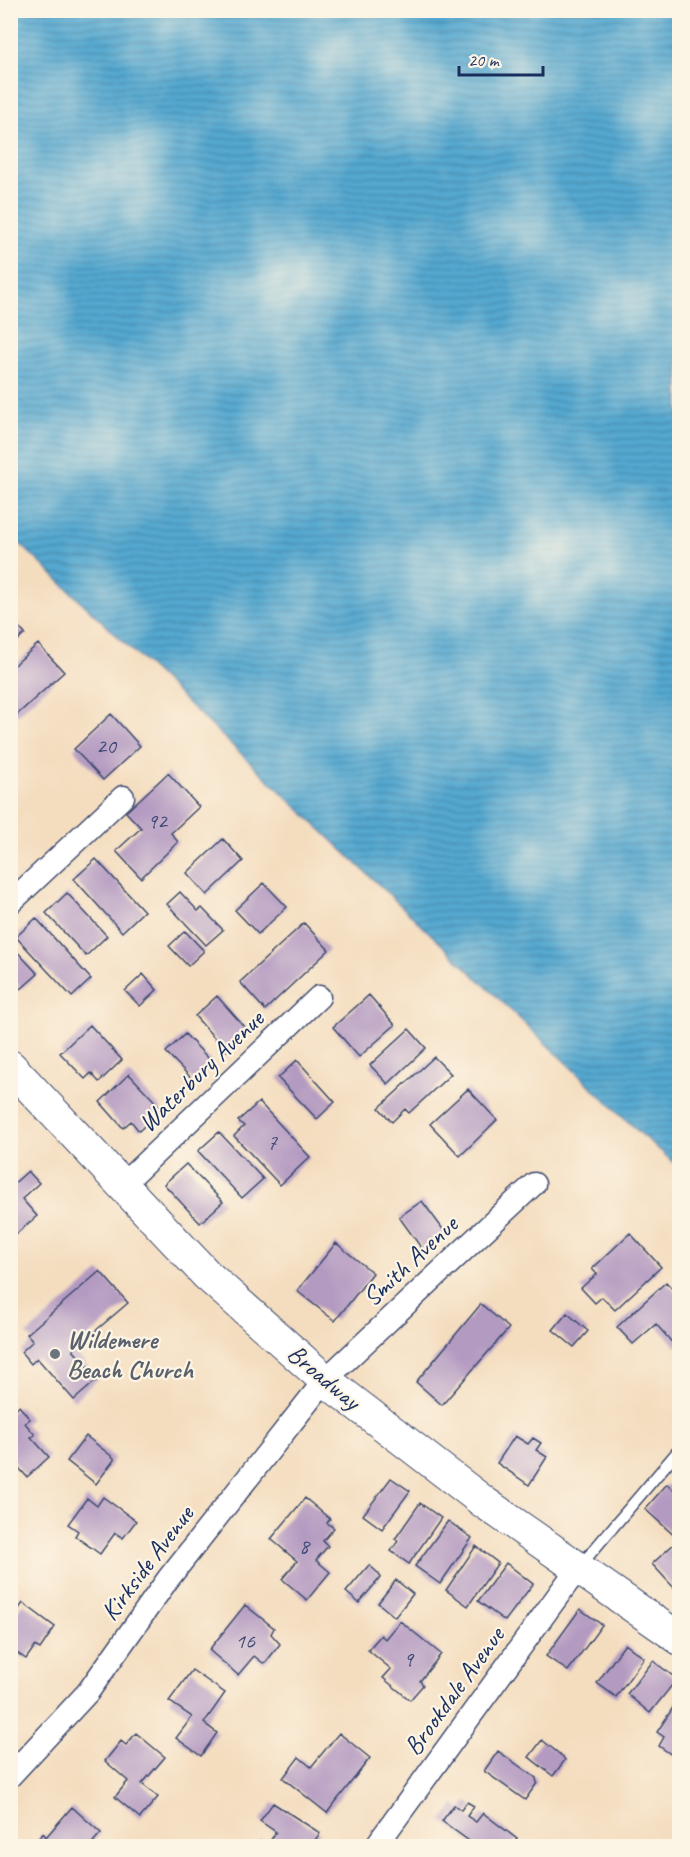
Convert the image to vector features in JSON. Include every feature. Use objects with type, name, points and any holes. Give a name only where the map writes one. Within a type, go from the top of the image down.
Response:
[{"type":"street","points":[[10,903],[123,797]]},
{"type":"street","name":"Waterbury Avenue","points":[[121,1186],[319,997]]},
{"type":"street","name":"Broadway","points":[[10,1066],[207,1275],[325,1380],[484,1503],[680,1639]]},
{"type":"street","name":"Smith Avenue","points":[[325,1380],[534,1184]]},
{"type":"street","name":"Kirkside Avenue","points":[[10,1776],[88,1692],[168,1579],[325,1380]]},
{"type":"street","name":"Brookdale Avenue","points":[[376,1846],[578,1568]]},
{"type":"lane","points":[[578,1568],[677,1452]]},
{"type":"water","points":[[10,11],[679,11],[679,1167],[640,1133],[11,535]]},
{"type":"building","points":[[10,618],[25,634],[10,647]]},
{"type":"building","points":[[38,644],[64,672],[10,721],[10,669]]},
{"type":"building","points":[[111,714],[140,746],[103,780],[74,749]]},
{"type":"building","points":[[168,773],[199,807],[171,833],[178,842],[141,878],[116,851],[141,828],[126,812]]},
{"type":"building","points":[[223,839],[243,861],[207,895],[187,873]]},
{"type":"building","points":[[96,859],[144,911],[122,932],[74,879]]},
{"type":"building","points":[[264,883],[287,907],[258,934],[235,910]]},
{"type":"building","points":[[180,892],[198,911],[202,908],[223,930],[206,945],[167,904]]},
{"type":"building","points":[[67,893],[107,936],[86,956],[46,913]]},
{"type":"building","points":[[36,918],[91,979],[72,997],[16,937]]},
{"type":"building","points":[[304,923],[329,950],[265,1010],[240,982]]},
{"type":"building","points":[[185,931],[204,951],[188,966],[169,946]]},
{"type":"building","points":[[10,944],[38,974],[21,989],[10,977]]},
{"type":"building","points":[[143,974],[157,990],[140,1006],[125,991]]},
{"type":"building","points":[[369,995],[395,1025],[359,1057],[333,1027]]},
{"type":"building","points":[[217,996],[248,1031],[226,1051],[195,1016]]},
{"type":"building","points":[[90,1025],[122,1060],[99,1082],[91,1073],[85,1079],[60,1053]]},
{"type":"building","points":[[409,1029],[426,1048],[388,1084],[370,1065]]},
{"type":"building","points":[[185,1034],[212,1062],[193,1080],[166,1052]]},
{"type":"building","points":[[434,1057],[451,1074],[409,1113],[405,1109],[392,1122],[379,1108]]},
{"type":"building","points":[[297,1060],[335,1102],[317,1119],[278,1078]]},
{"type":"building","points":[[129,1074],[162,1109],[139,1131],[131,1121],[123,1128],[100,1102]]},
{"type":"building","points":[[468,1089],[497,1120],[460,1156],[430,1124]]},
{"type":"building","points":[[259,1102],[310,1157],[280,1185],[234,1136],[244,1126],[238,1121]]},
{"type":"building","points":[[219,1132],[263,1179],[242,1198],[198,1151]]},
{"type":"building","points":[[186,1164],[223,1202],[200,1223],[164,1184]]},
{"type":"building","points":[[28,1171],[39,1183],[22,1199],[37,1216],[16,1234],[10,1228],[10,1187]]},
{"type":"building","points":[[422,1201],[448,1236],[425,1253],[399,1217]]},
{"type":"building","points":[[630,1233],[661,1267],[615,1310],[602,1297],[595,1303],[581,1288],[597,1274],[592,1269]]},
{"type":"building","points":[[336,1243],[373,1273],[335,1321],[297,1291]]},
{"type":"building","points":[[100,1271],[128,1303],[73,1350],[98,1379],[74,1400],[37,1358],[31,1364],[21,1352],[33,1341],[27,1334]]},
{"type":"building","points":[[666,1282],[680,1297],[680,1343],[676,1347],[656,1324],[633,1344],[617,1327]]},
{"type":"building","points":[[481,1304],[509,1328],[442,1405],[416,1382]]},
{"type":"building","points":[[567,1313],[588,1331],[574,1347],[553,1330]]},
{"type":"building","points":[[19,1406],[30,1419],[25,1423],[35,1435],[31,1437],[49,1457],[27,1477],[10,1458],[10,1413]]},
{"type":"building","points":[[86,1436],[114,1458],[96,1484],[67,1461]]},
{"type":"building","points":[[515,1436],[528,1444],[533,1438],[541,1443],[536,1450],[547,1457],[529,1485],[497,1463]]},
{"type":"building","points":[[391,1478],[410,1491],[382,1529],[363,1515]]},
{"type":"building","points":[[667,1484],[680,1496],[678,1539],[645,1509]]},
{"type":"building","points":[[103,1497],[136,1521],[123,1538],[115,1533],[100,1554],[75,1536],[78,1531],[68,1524],[87,1498],[97,1506]]},
{"type":"building","points":[[305,1498],[330,1519],[327,1523],[334,1528],[323,1541],[328,1546],[316,1560],[330,1572],[307,1600],[282,1579],[297,1561],[271,1539]]},
{"type":"building","points":[[420,1503],[441,1518],[409,1564],[391,1551],[398,1541],[395,1539]]},
{"type":"building","points":[[448,1521],[472,1538],[440,1584],[415,1566]]},
{"type":"building","points":[[676,1542],[680,1545],[680,1586],[676,1590],[652,1564]]},
{"type":"building","points":[[476,1546],[498,1563],[468,1606],[446,1590]]},
{"type":"building","points":[[506,1563],[533,1584],[505,1621],[478,1601]]},
{"type":"building","points":[[369,1565],[379,1574],[380,1578],[359,1603],[346,1592]]},
{"type":"building","points":[[396,1580],[413,1594],[395,1617],[378,1603]]},
{"type":"building","points":[[23,1603],[55,1627],[40,1649],[35,1646],[26,1659],[10,1648],[10,1621]]},
{"type":"building","points":[[245,1605],[274,1628],[271,1634],[280,1644],[266,1662],[263,1663],[254,1656],[238,1675],[209,1650]]},
{"type":"building","points":[[580,1609],[602,1625],[568,1671],[546,1656]]},
{"type":"building","points":[[400,1621],[441,1654],[420,1681],[423,1685],[410,1700],[383,1678],[391,1669],[368,1650],[381,1635],[385,1639]]},
{"type":"building","points":[[625,1644],[644,1658],[616,1697],[597,1683]]},
{"type":"building","points":[[653,1661],[677,1679],[650,1713],[627,1694]]},
{"type":"building","points":[[192,1670],[225,1693],[204,1723],[217,1733],[201,1756],[176,1738],[192,1717],[169,1701]]},
{"type":"building","points":[[680,1697],[680,1750],[675,1757],[659,1746],[664,1737],[657,1732]]},
{"type":"building","points":[[136,1733],[165,1757],[142,1784],[158,1797],[140,1818],[115,1797],[128,1781],[105,1761],[121,1741],[126,1745]]},
{"type":"building","points":[[339,1733],[370,1758],[327,1813],[283,1778],[299,1757],[311,1767]]},
{"type":"building","points":[[542,1740],[565,1760],[553,1776],[529,1757]]},
{"type":"building","points":[[498,1751],[536,1778],[537,1783],[525,1800],[484,1771]]},
{"type":"building","points":[[467,1802],[474,1806],[467,1816],[476,1822],[483,1813],[517,1839],[512,1846],[482,1844],[476,1846],[442,1821],[454,1805],[461,1810]]},
{"type":"building","points":[[273,1803],[320,1833],[311,1846],[267,1846],[276,1832],[260,1821]]},
{"type":"building","points":[[72,1807],[101,1833],[93,1842],[98,1846],[37,1846],[38,1839],[43,1833],[46,1837]]},
{"type":"building","points":[[260,1841],[267,1846],[256,1846]]},
{"type":"place","name":"Wildemere Beach Church","points":[[55,1354]]}]
